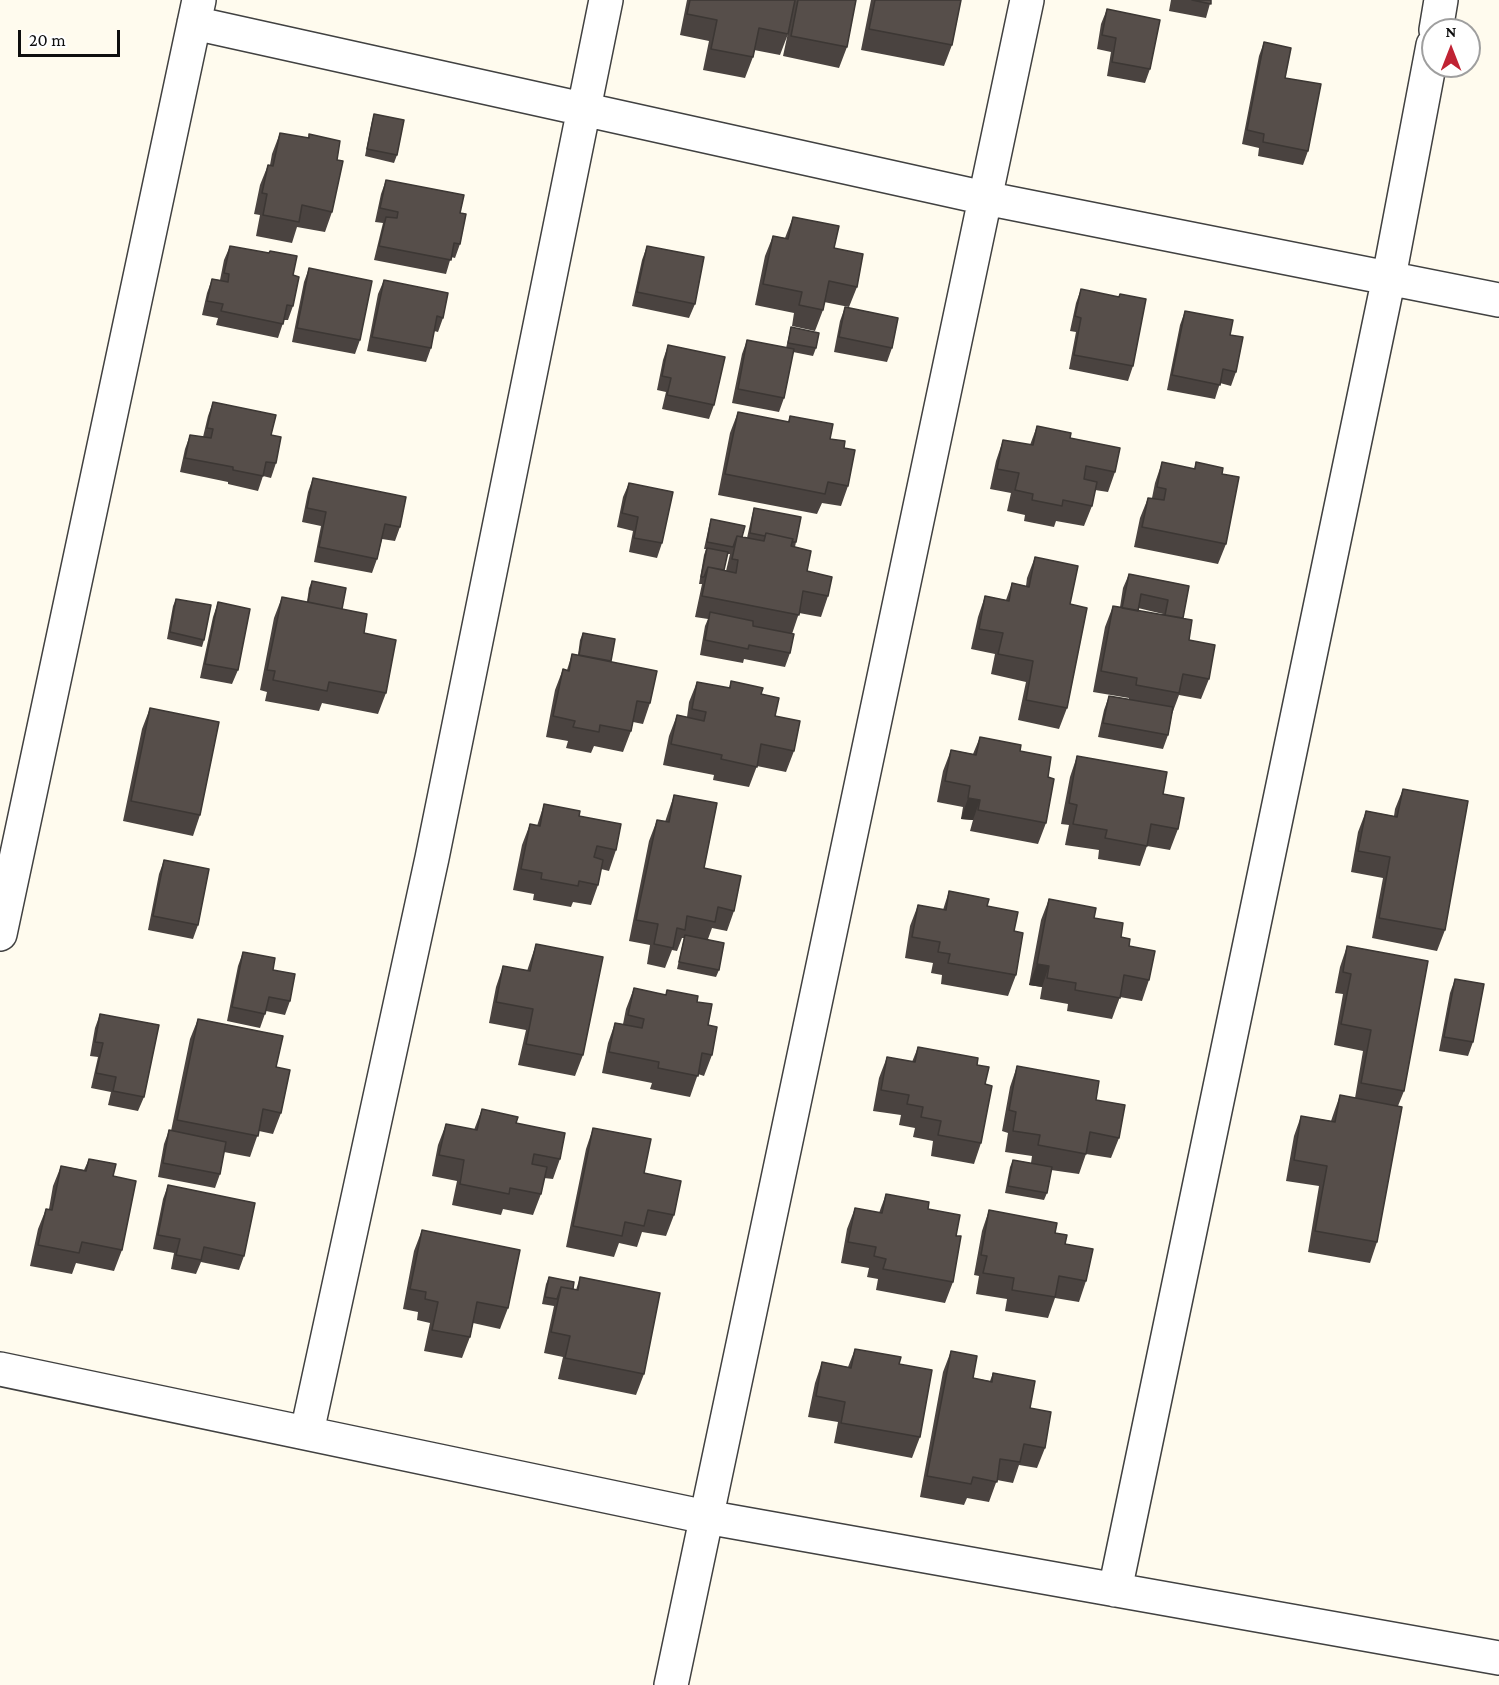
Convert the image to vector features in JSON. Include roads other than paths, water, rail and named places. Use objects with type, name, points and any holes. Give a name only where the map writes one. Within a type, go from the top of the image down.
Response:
[{"type":"street","points":[[307,1432],[432,858],[606,0]]},
{"type":"street","points":[[671,1685],[1027,0]]},
{"type":"street","points":[[1438,18],[1441,0]]},
{"type":"street","points":[[0,934],[196,11],[584,110],[985,198],[1499,300]]},
{"type":"street","points":[[1115,1590],[1389,277],[1427,78]]},
{"type":"street","points":[[0,1369],[706,1517],[1499,1658]]}]
